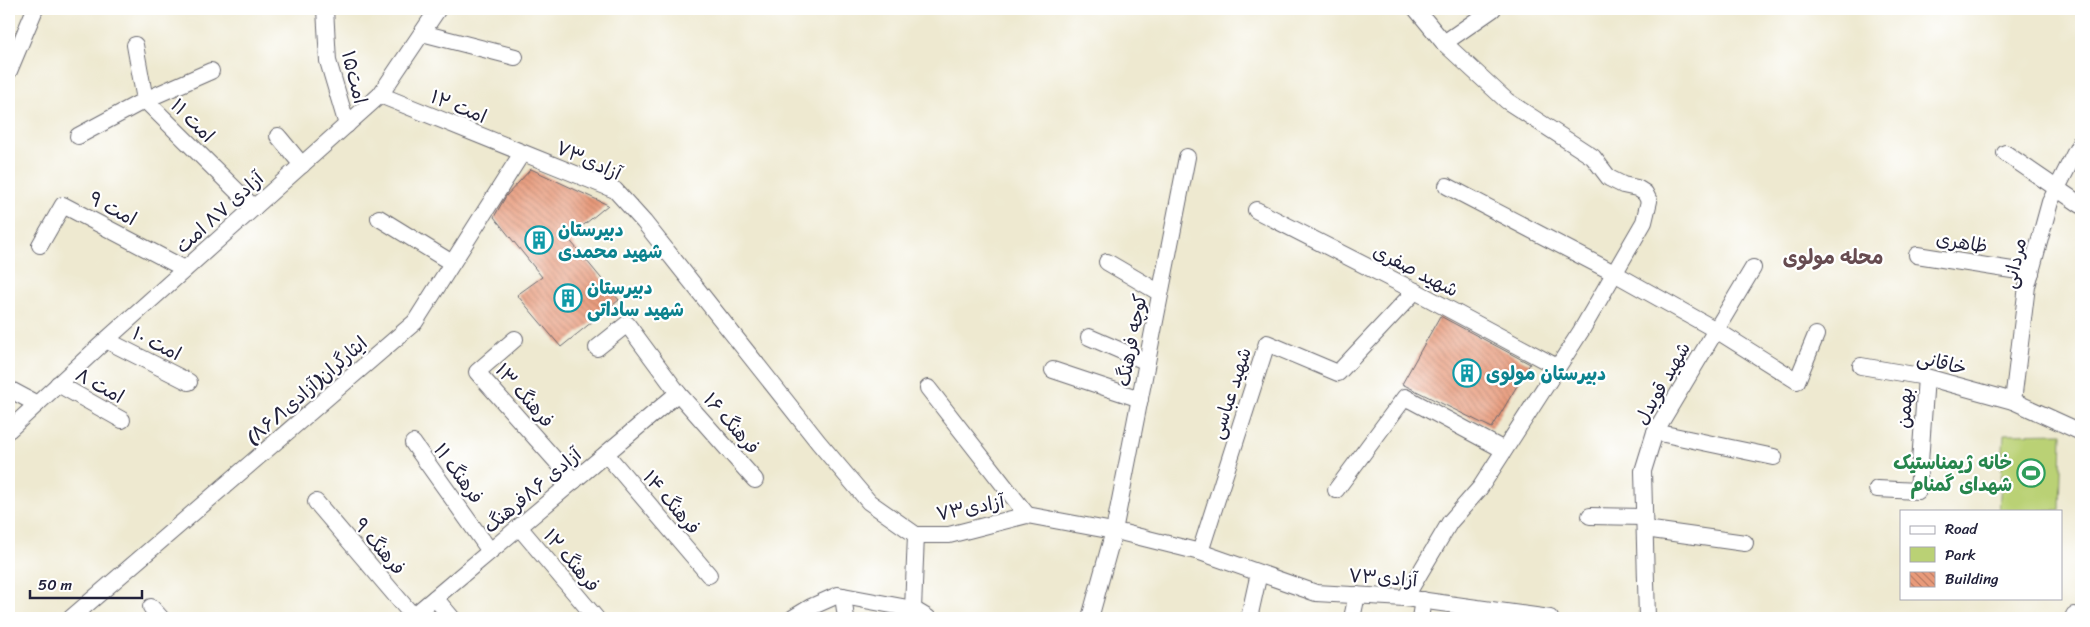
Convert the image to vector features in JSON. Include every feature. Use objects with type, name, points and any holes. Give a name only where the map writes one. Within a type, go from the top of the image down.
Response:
[{"type":"street","points":[[9,71],[35,9]]},
{"type":"street","name":"امت۱۵","points":[[325,9],[328,61],[347,125]]},
{"type":"street","name":"آزادی ۸۷ امت","points":[[9,430],[106,340],[380,96],[438,9]]},
{"type":"street","points":[[1405,598],[1450,522],[1480,488],[1557,367],[1644,222],[1649,201],[1645,193],[1637,188],[1608,178],[1593,157],[1507,101],[1444,43],[1416,9]]},
{"type":"street","points":[[1444,43],[1490,10]]},
{"type":"street","points":[[422,33],[515,57]]},
{"type":"street","name":"امت ۱۱","points":[[134,44],[145,100],[254,208]]},
{"type":"street","points":[[78,136],[145,100],[211,71]]},
{"type":"street","name":"امت ۱۲","points":[[380,96],[522,153]]},
{"type":"street","points":[[278,136],[302,165]]},
{"type":"street","name":"مردانی","points":[[2013,401],[2027,286],[2050,202],[2081,141]]},
{"type":"street","name":"ایثارگران(آزادی۸۶/۱)","points":[[71,618],[415,322],[522,153]]},
{"type":"street","name":"آزادی۷۳","points":[[522,153],[615,190],[644,222],[819,443],[869,502],[916,535],[949,535],[1027,515],[1114,531],[1200,552],[1316,593],[1405,598],[1505,615],[1550,618]]},
{"type":"street","points":[[2005,153],[2081,205]]},
{"type":"street","name":"کوچه فرهنگ","points":[[1090,618],[1114,531],[1187,157]]},
{"type":"street","points":[[1447,186],[1614,273],[1716,330],[1797,381],[1816,335]]},
{"type":"street","name":"امت ۹","points":[[40,245],[63,204],[185,269]]},
{"type":"street","name":"شهید صفری","points":[[1256,210],[1415,291],[1557,367]]},
{"type":"street","points":[[378,218],[452,263]]},
{"type":"street","name":"ظاهری","points":[[1917,255],[2031,273]]},
{"type":"street","points":[[1106,262],[1160,293]]},
{"type":"street","name":"شهید قویدل","points":[[1647,618],[1643,472],[1654,432],[1753,268]]},
{"type":"street","name":"شهید عباسی","points":[[1200,552],[1267,343],[1338,374],[1415,291]]},
{"type":"street","name":"فرهنگ ۱۶","points":[[597,348],[627,324],[678,393],[755,480]]},
{"type":"street","points":[[1090,337],[1147,362]]},
{"type":"street","name":"امت ۱۰","points":[[106,340],[189,382]]},
{"type":"street","name":"فرهنگ ۱۳","points":[[515,340],[477,372],[574,481]]},
{"type":"street","name":"خاقانی","points":[[1861,366],[1926,377],[2013,401],[2081,432]]},
{"type":"street","points":[[1053,370],[1140,399]]},
{"type":"street","name":"بهمن","points":[[1876,489],[1918,491],[1926,377]]},
{"type":"street","name":"امت ۸","points":[[58,384],[122,420]]},
{"type":"street","points":[[928,388],[1027,515]]},
{"type":"street","points":[[9,389],[37,404]]},
{"type":"street","name":"آزادی ۸۶فرهنگ","points":[[412,617],[678,393]]},
{"type":"street","points":[[1336,490],[1405,396],[1504,450]]},
{"type":"street","points":[[1654,432],[1774,457]]},
{"type":"street","name":"فرهنگ ۱۱","points":[[413,443],[490,551]]},
{"type":"street","name":"فرهنگ ۱۴","points":[[606,454],[709,575]]},
{"type":"street","name":"فرهنگ ۹","points":[[316,502],[412,617]]},
{"type":"street","points":[[1590,516],[1645,523],[1745,543]]},
{"type":"street","name":"فرهنگ ۱۲","points":[[519,528],[596,618]]},
{"type":"street","points":[[913,609],[916,535]]},
{"type":"street","points":[[1249,618],[1258,573]]},
{"type":"street","points":[[793,618],[811,607],[838,595],[892,612],[913,609],[928,618]]},
{"type":"street","points":[[1352,618],[1357,595]]},
{"type":"street","points":[[843,596],[846,618]]},
{"type":"street","points":[[435,598],[452,618]]},
{"type":"street","points":[[1420,618],[1423,600]]},
{"type":"green space","name":"خانه ژیمناستیک شهدای گمنام","points":[[2062,433],[2060,510],[1999,510],[2004,434]]},
{"type":"building","points":[[531,169],[608,205],[568,238],[619,300],[561,347],[517,295],[542,277],[494,217],[506,196]]},
{"type":"building","name":"دبیرستان مولوی","points":[[1440,316],[1530,364],[1492,428],[1402,384]]},
{"type":"place","name":"دبیرستان شهید محمدی","points":[[539,240]]},
{"type":"place","name":"دبیرستان شهید ساداتی","points":[[568,298]]},
{"type":"place","name":"دبیرستان مولوی","points":[[1467,373]]},
{"type":"place","name":"خانه ژیمناستیک شهدای گمنام","points":[[2031,473]]},
{"type":"district","name":"محله مولوی","points":[[1833,257]]}]
